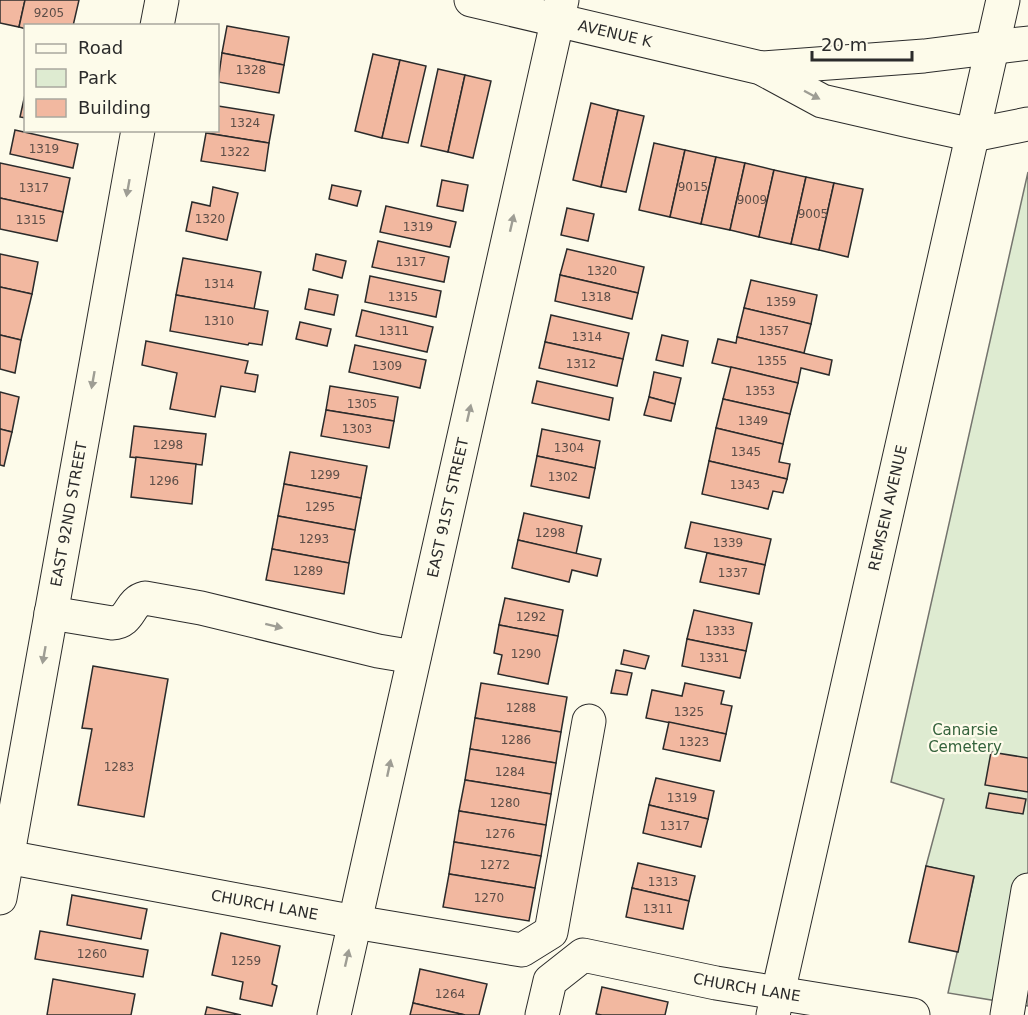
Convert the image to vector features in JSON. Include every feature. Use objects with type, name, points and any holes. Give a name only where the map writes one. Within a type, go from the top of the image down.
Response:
[{"type":"street","points":[[157,24],[162,0]]},
{"type":"street","name":"AVENUE K","points":[[471,0],[560,10],[761,68],[822,101],[973,135]]},
{"type":"street","name":"REMSEN AVENUE","points":[[775,1004],[1003,0]]},
{"type":"street","name":"EAST 91ST STREET","points":[[334,1015],[560,10]]},
{"type":"street","name":"AVENUE K","points":[[761,68],[924,56],[1028,44]]},
{"type":"street","points":[[973,135],[1028,124]]},
{"type":"street","name":"EAST 92ND STREET","points":[[0,898],[138,132]]},
{"type":"street","points":[[51,613],[112,623],[123,620],[139,599],[145,598],[218,612],[378,651],[414,657]]},
{"type":"street","name":"CHURCH LANE","points":[[7,857],[355,922],[522,950],[551,932],[589,721]]},
{"type":"street","points":[[1007,1015],[1028,890]]},
{"type":"street","name":"CHURCH LANE","points":[[542,1015],[550,981],[584,955],[716,983],[775,1004],[913,1015]]},
{"type":"green space","name":"Canarsie Cemetery","points":[[1028,172],[1028,1006],[948,993],[974,877],[926,866],[944,799],[891,782]]},
{"type":"building","points":[[0,0],[25,0],[19,27],[0,23]]},
{"type":"building","points":[[25,0],[79,0],[73,24],[24,24],[24,28],[19,27]]},
{"type":"building","points":[[227,26],[289,37],[284,65],[222,53]]},
{"type":"building","points":[[222,53],[284,65],[279,93],[219,82]]},
{"type":"building","points":[[373,54],[400,60],[382,138],[355,131]]},
{"type":"building","points":[[400,60],[426,66],[408,143],[382,138]]},
{"type":"building","points":[[438,69],[465,75],[448,152],[421,146]]},
{"type":"building","points":[[465,75],[491,81],[473,158],[448,152]]},
{"type":"building","points":[[24,99],[24,118],[20,117]]},
{"type":"building","points":[[591,103],[618,110],[601,187],[573,180]]},
{"type":"building","points":[[219,106],[274,115],[269,143],[206,133],[219,132]]},
{"type":"building","points":[[618,110],[644,116],[626,192],[601,187]]},
{"type":"building","points":[[15,130],[78,144],[73,168],[10,154]]},
{"type":"building","points":[[206,133],[269,143],[265,171],[201,161]]},
{"type":"building","points":[[654,143],[685,150],[670,217],[639,210]]},
{"type":"building","points":[[685,150],[716,157],[701,224],[670,217]]},
{"type":"building","points":[[716,157],[745,163],[730,230],[701,224]]},
{"type":"building","points":[[0,163],[70,178],[63,212],[0,198]]},
{"type":"building","points":[[745,163],[774,170],[759,237],[730,230]]},
{"type":"building","points":[[774,170],[806,177],[791,244],[759,237]]},
{"type":"building","points":[[806,177],[834,183],[819,250],[791,244]]},
{"type":"building","points":[[442,180],[468,185],[463,211],[437,206]]},
{"type":"building","points":[[834,183],[863,189],[848,257],[819,250]]},
{"type":"building","points":[[332,185],[361,191],[357,206],[329,199]]},
{"type":"building","points":[[213,187],[238,193],[227,240],[186,231],[192,202],[210,206]]},
{"type":"building","points":[[0,198],[63,212],[57,241],[0,229]]},
{"type":"building","points":[[386,206],[456,222],[450,247],[380,232]]},
{"type":"building","points":[[567,208],[594,214],[588,241],[561,235]]},
{"type":"building","points":[[378,241],[449,257],[444,282],[372,267]]},
{"type":"building","points":[[567,249],[644,267],[638,293],[560,275]]},
{"type":"building","points":[[0,254],[38,262],[32,294],[0,287]]},
{"type":"building","points":[[316,254],[346,261],[342,278],[313,270]]},
{"type":"building","points":[[183,258],[261,272],[254,309],[176,295]]},
{"type":"building","points":[[560,275],[638,293],[632,319],[555,301]]},
{"type":"building","points":[[370,276],[441,291],[436,317],[365,302]]},
{"type":"building","points":[[751,280],[817,295],[811,324],[744,308]]},
{"type":"building","points":[[0,287],[32,294],[21,340],[0,335]]},
{"type":"building","points":[[309,289],[338,295],[334,315],[305,309]]},
{"type":"building","points":[[176,295],[268,311],[262,345],[249,343],[248,345],[170,331]]},
{"type":"building","points":[[744,308],[811,324],[804,353],[737,337]]},
{"type":"building","points":[[362,310],[433,327],[427,352],[356,336]]},
{"type":"building","points":[[551,315],[629,333],[623,359],[545,342]]},
{"type":"building","points":[[300,322],[331,329],[327,346],[296,339]]},
{"type":"building","points":[[0,335],[21,340],[15,373],[0,369]]},
{"type":"building","points":[[662,335],[688,341],[683,366],[656,360]]},
{"type":"building","points":[[737,337],[832,360],[829,375],[801,368],[798,383],[712,363],[718,339],[736,343]]},
{"type":"building","points":[[146,341],[248,361],[245,373],[258,375],[255,392],[221,386],[215,417],[170,409],[177,373],[142,365]]},
{"type":"building","points":[[545,342],[623,359],[617,386],[539,368]]},
{"type":"building","points":[[355,345],[426,360],[420,388],[349,372]]},
{"type":"building","points":[[731,367],[798,383],[790,414],[723,399]]},
{"type":"building","points":[[654,372],[681,378],[675,404],[649,397]]},
{"type":"building","points":[[537,381],[613,398],[609,420],[532,403]]},
{"type":"building","points":[[330,386],[398,397],[394,421],[326,410]]},
{"type":"building","points":[[0,392],[19,397],[12,432],[0,429]]},
{"type":"building","points":[[649,397],[675,404],[671,421],[644,415]]},
{"type":"building","points":[[723,399],[790,414],[783,444],[716,428]]},
{"type":"building","points":[[326,410],[394,421],[389,448],[321,436]]},
{"type":"building","points":[[134,426],[206,434],[202,465],[130,457]]},
{"type":"building","points":[[716,428],[783,444],[779,462],[790,464],[787,479],[709,461]]},
{"type":"building","points":[[0,429],[12,432],[4,466],[0,465]]},
{"type":"building","points":[[542,429],[600,441],[595,468],[537,456]]},
{"type":"building","points":[[290,452],[367,466],[361,498],[284,484]]},
{"type":"building","points":[[537,456],[595,468],[589,498],[531,486]]},
{"type":"building","points":[[136,457],[196,464],[192,504],[131,497]]},
{"type":"building","points":[[709,461],[787,479],[783,493],[773,491],[768,509],[702,494]]},
{"type":"building","points":[[284,484],[361,498],[355,530],[278,516]]},
{"type":"building","points":[[524,513],[582,526],[576,554],[518,540]]},
{"type":"building","points":[[278,516],[355,530],[349,563],[272,549]]},
{"type":"building","points":[[691,522],[771,539],[765,565],[685,548]]},
{"type":"building","points":[[518,540],[601,559],[597,576],[572,570],[569,582],[512,568]]},
{"type":"building","points":[[272,549],[349,563],[344,594],[266,580]]},
{"type":"building","points":[[707,553],[765,565],[759,594],[700,582]]},
{"type":"building","points":[[505,598],[563,610],[558,636],[499,625]]},
{"type":"building","points":[[694,610],[752,623],[746,651],[687,639]]},
{"type":"building","points":[[499,625],[558,636],[548,684],[498,674],[502,655],[494,653]]},
{"type":"building","points":[[687,639],[746,651],[740,678],[682,666]]},
{"type":"building","points":[[624,650],[649,656],[645,669],[621,664]]},
{"type":"building","points":[[93,666],[168,679],[144,817],[78,805],[92,729],[82,728]]},
{"type":"building","points":[[616,670],[632,673],[627,695],[611,693]]},
{"type":"building","points":[[481,683],[567,697],[561,732],[475,718]]},
{"type":"building","points":[[685,683],[724,691],[721,704],[732,706],[726,734],[646,718],[652,690],[682,696]]},
{"type":"building","points":[[475,718],[561,732],[556,763],[470,749]]},
{"type":"building","points":[[669,722],[726,734],[720,761],[663,749]]},
{"type":"building","points":[[470,749],[556,763],[551,794],[465,780]]},
{"type":"building","points":[[991,752],[1028,758],[1028,792],[985,785]]},
{"type":"building","points":[[656,778],[714,791],[708,819],[649,805]]},
{"type":"building","points":[[465,780],[551,794],[546,825],[459,811]]},
{"type":"building","points":[[989,793],[1026,799],[1023,814],[986,808]]},
{"type":"building","points":[[649,805],[708,819],[701,847],[643,833]]},
{"type":"building","points":[[459,811],[546,825],[541,856],[454,842]]},
{"type":"building","points":[[454,842],[541,856],[535,888],[449,874]]},
{"type":"building","points":[[638,863],[695,876],[689,901],[632,888]]},
{"type":"building","points":[[926,866],[974,876],[958,952],[909,942]]},
{"type":"building","points":[[449,874],[535,888],[529,921],[443,907]]},
{"type":"building","points":[[632,888],[689,901],[683,929],[626,917]]},
{"type":"building","points":[[72,895],[147,909],[141,939],[67,925]]},
{"type":"building","points":[[40,931],[148,950],[143,977],[35,959]]},
{"type":"building","points":[[221,933],[280,946],[272,984],[277,986],[272,1006],[240,999],[243,982],[212,975]]},
{"type":"building","points":[[420,969],[487,984],[479,1015],[465,1015],[413,1003]]},
{"type":"building","points":[[53,979],[135,994],[131,1015],[47,1015]]},
{"type":"building","points":[[602,987],[668,1002],[665,1015],[596,1014]]},
{"type":"building","points":[[413,1003],[465,1015],[410,1015]]},
{"type":"building","points":[[207,1007],[241,1015],[205,1015]]}]
